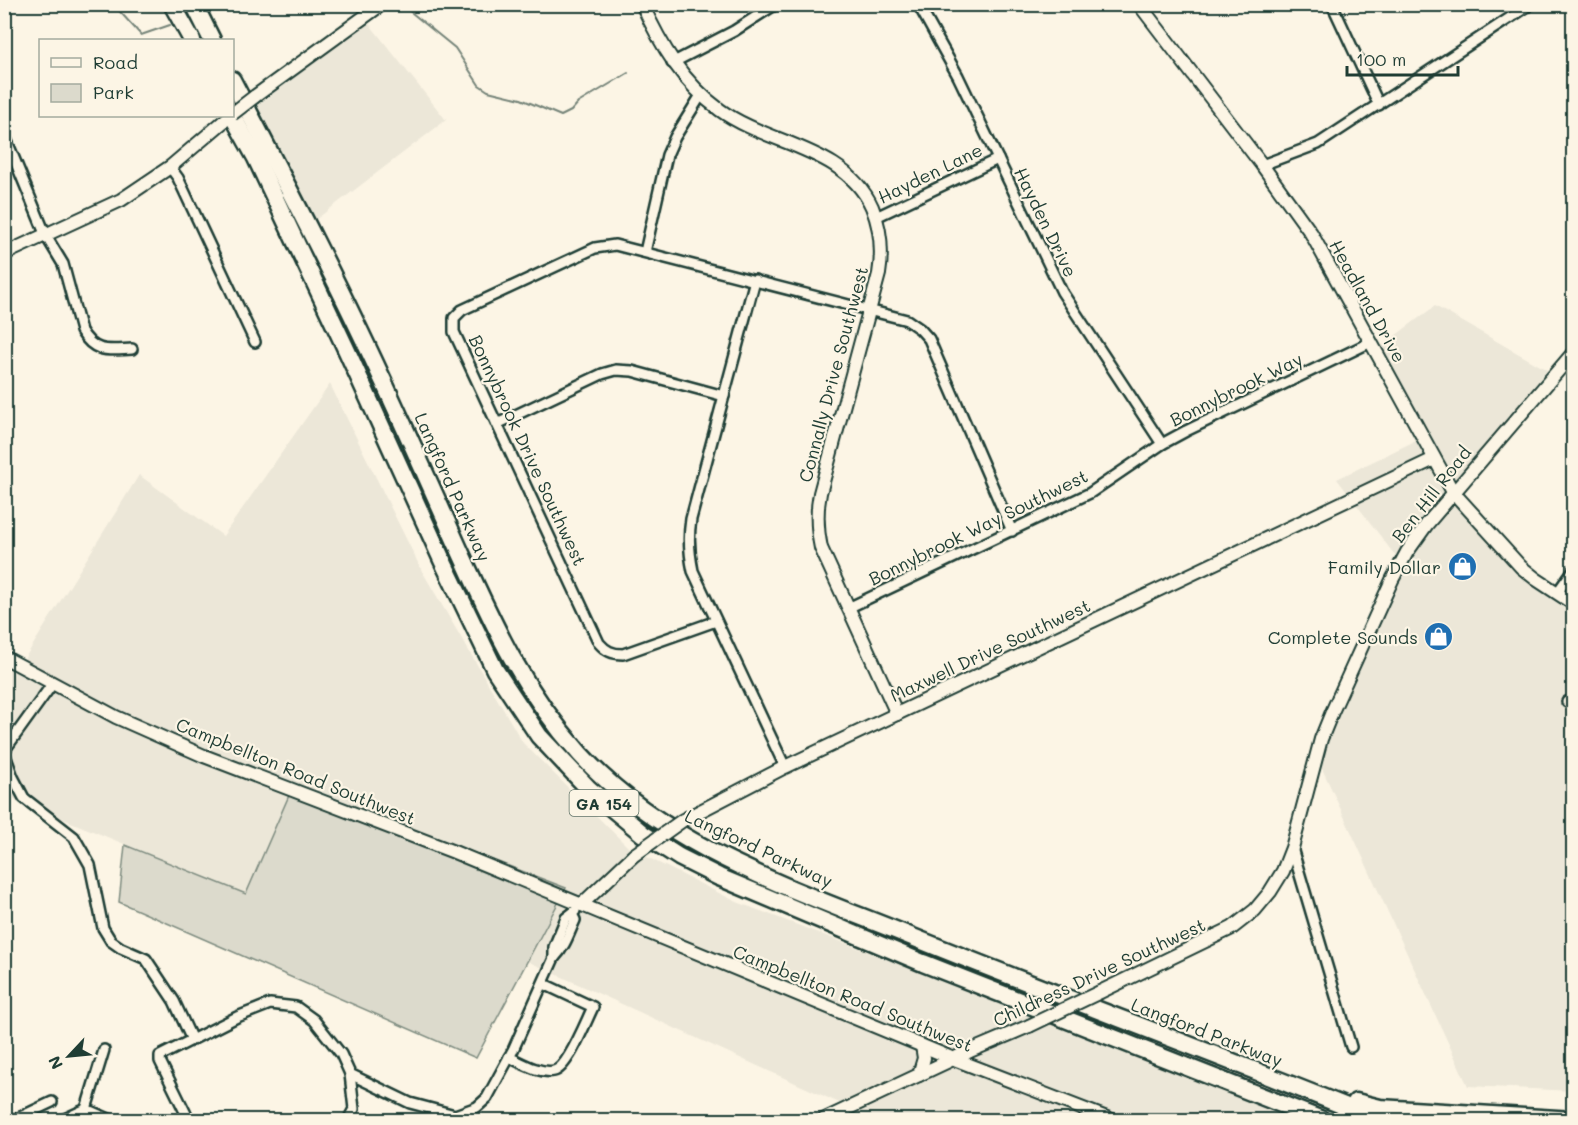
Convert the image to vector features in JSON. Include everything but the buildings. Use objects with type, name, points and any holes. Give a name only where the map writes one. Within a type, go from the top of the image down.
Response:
[{"type":"highway","points":[[172,4],[191,39]]},
{"type":"highway","points":[[194,4],[212,39]]},
{"type":"highway","name":"Langford Parkway","points":[[234,84],[324,256],[506,650],[537,699],[564,734],[608,781],[672,830],[750,870],[1121,1020],[1379,1120]]},
{"type":"highway","name":"GA 154","points":[[233,117],[256,158],[312,276],[495,670],[539,736],[589,789],[643,834],[679,857],[719,877],[923,963],[1322,1120]]},
{"type":"highway","points":[[1297,1087],[1380,1108],[1574,1120]]},
{"type":"street","points":[[234,113],[382,4]]},
{"type":"street","name":"Connally Drive Southwest","points":[[642,4],[672,63],[701,95],[744,125],[822,158],[839,168],[861,189],[876,217],[881,237],[882,258],[816,511],[821,548],[897,714]]},
{"type":"street","points":[[672,63],[734,31],[776,4]]},
{"type":"street","name":"Hayden Drive","points":[[918,4],[958,76],[1062,292],[1161,444]]},
{"type":"street","name":"Headland Drive","points":[[1139,4],[1311,233],[1453,492],[1521,567],[1574,604]]},
{"type":"street","points":[[1332,4],[1379,105]]},
{"type":"street","points":[[1262,165],[1318,144],[1531,4]]},
{"type":"street","points":[[645,252],[667,155],[675,136],[701,95]]},
{"type":"street","points":[[4,254],[121,200],[170,166],[229,117]]},
{"type":"street","points":[[4,134],[46,236],[63,264],[81,331],[87,341],[95,347],[107,351],[132,349]]},
{"type":"street","name":"Hayden Lane","points":[[876,217],[998,159]]},
{"type":"street","points":[[170,166],[178,178],[255,342]]},
{"type":"street","name":"Bonnybrook Drive Southwest","points":[[716,621],[623,654],[614,654],[604,649],[599,643],[454,332],[454,318],[462,310],[595,248],[615,245],[907,320],[929,339],[1012,531]]},
{"type":"street","points":[[755,280],[691,519],[688,538],[693,571],[785,767]]},
{"type":"street","name":"Bonnybrook Way","points":[[1120,473],[1161,444],[1371,342]]},
{"type":"street","name":"Ben Hill Road","points":[[1292,848],[1321,739],[1379,606],[1407,552],[1453,492],[1574,352]]},
{"type":"street","points":[[497,424],[602,374],[616,370],[632,371],[724,396]]},
{"type":"street","name":"Maxwell Drive Southwest","points":[[576,910],[634,855],[683,820],[785,767],[1434,459]]},
{"type":"street","name":"Bonnybrook Way Southwest","points":[[848,608],[1090,493],[1120,473]]},
{"type":"street","points":[[1557,593],[1574,569]]},
{"type":"street","name":"Campbellton Road Southwest","points":[[4,657],[116,717],[204,756],[461,855],[576,910],[1112,1120]]},
{"type":"street","points":[[53,683],[4,752],[13,777],[24,798],[74,837],[90,865],[103,928],[111,941],[146,959],[174,1001],[192,1040]]},
{"type":"street","points":[[1292,848],[1350,1047]]},
{"type":"street","name":"Childress Drive Southwest","points":[[823,1120],[1029,1026],[1232,928],[1255,910],[1270,892],[1283,871],[1292,848]]},
{"type":"street","points":[[350,1074],[410,1103],[455,1115],[477,1107],[487,1098],[509,1057],[554,958],[561,951],[575,920],[576,910]]},
{"type":"street","points":[[509,1057],[536,1068],[553,1071],[561,1068],[569,1057],[593,1007],[543,984]]},
{"type":"street","points":[[189,1120],[160,1058],[162,1055],[237,1017],[270,1004],[296,1007],[314,1020],[341,1054],[350,1074],[354,1109],[348,1120]]},
{"type":"street","points":[[919,1075],[924,1058],[922,1046]]},
{"type":"street","points":[[86,1109],[104,1050]]},
{"type":"street","points":[[14,1120],[52,1102]]},
{"type":"street","points":[[62,1120],[86,1109],[111,1120]]},
{"type":"shaded area","points":[[363,16],[446,120],[310,224],[249,96]]},
{"type":"shaded area","points":[[1435,306],[1547,370],[1454,486],[1497,541],[1573,604],[1573,1091],[1468,1086],[1319,762],[1397,558],[1337,479],[1415,441],[1372,353]]},
{"type":"shaded area","points":[[330,384],[422,571],[523,743],[629,848],[737,902],[1196,1077],[1300,1120],[865,1120],[846,1106],[527,961],[566,888],[295,784],[246,894],[5,795],[4,661],[18,669],[139,475],[223,536]]},
{"type":"green space","points":[[294,784],[566,888],[476,1058],[119,902],[125,845],[246,894]]},
{"type":"waterway","points":[[113,4],[141,35],[170,25]]},
{"type":"waterway","points":[[401,4],[455,48],[479,85],[488,91],[521,99],[561,116],[628,73]]},
{"type":"place","name":"Family Dollar","points":[[1462,567]]},
{"type":"place","name":"Complete Sounds","points":[[1439,637]]}]
